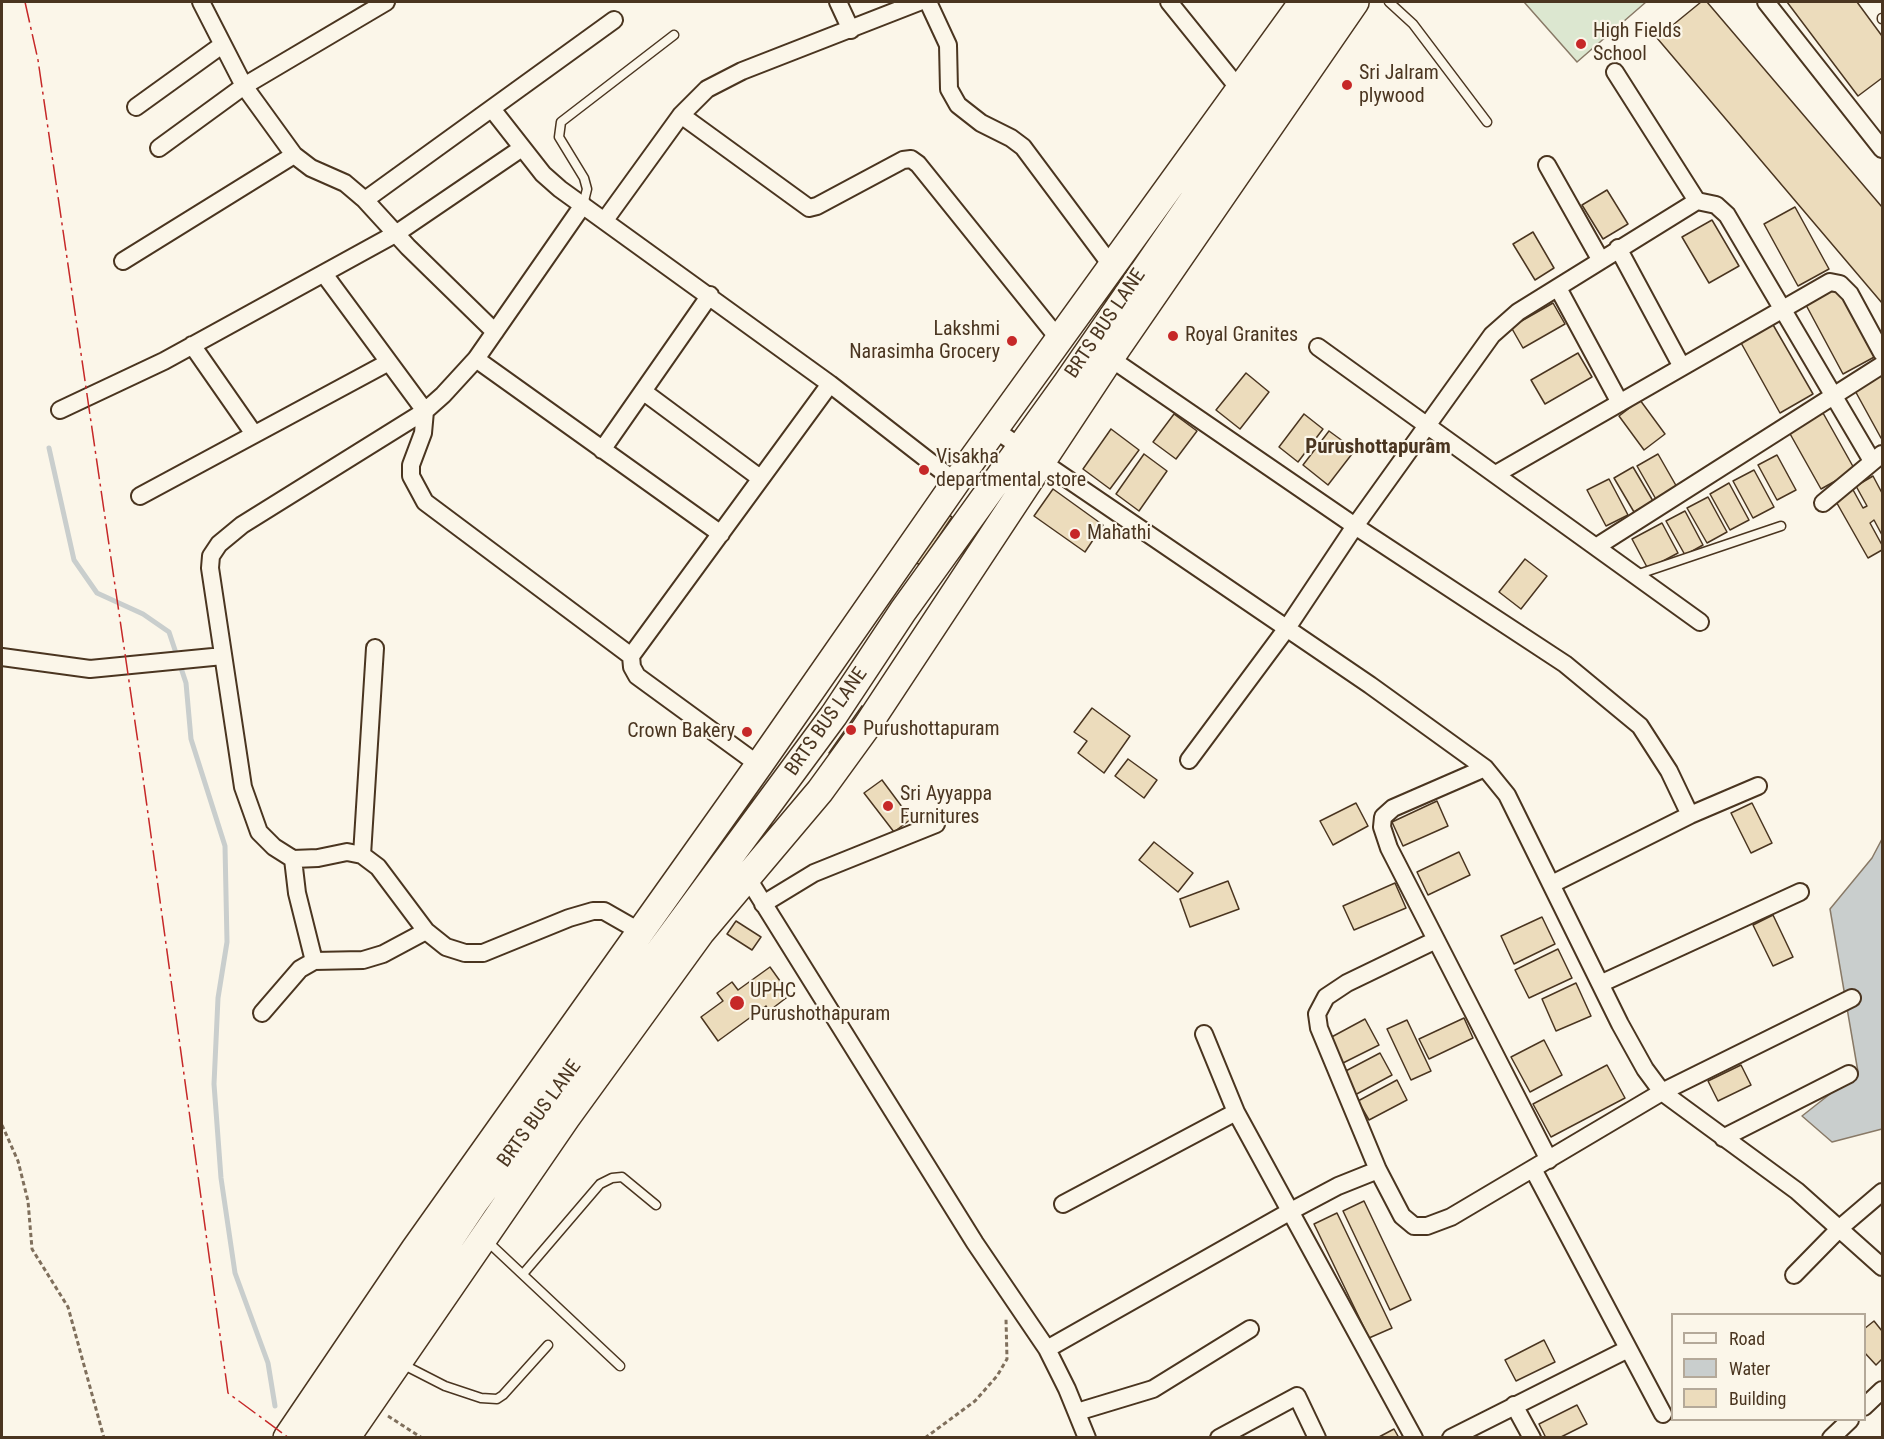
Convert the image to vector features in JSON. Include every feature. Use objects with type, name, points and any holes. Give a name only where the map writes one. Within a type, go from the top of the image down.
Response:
[{"type":"main road","points":[[287,1437],[421,1239],[759,765],[956,482],[1303,2]]},
{"type":"main road","name":"BRTS BUS LANE","points":[[318,1437],[474,1203],[543,1112],[693,902],[1030,454],[1330,2]]},
{"type":"main road","points":[[346,1437],[586,1090],[701,932],[820,791],[865,729],[985,551],[1030,454],[1110,357],[1355,2]]},
{"type":"street","points":[[201,2],[244,86],[294,155],[311,168],[345,183],[365,200],[495,332]]},
{"type":"street","points":[[159,148],[244,86],[386,2]]},
{"type":"street","points":[[838,2],[851,30]]},
{"type":"street","points":[[605,220],[681,115],[707,89],[742,71],[920,2]]},
{"type":"street","points":[[928,2],[948,45],[949,89],[958,105],[981,123],[1011,138],[1023,147],[1112,265]]},
{"type":"street","points":[[1169,2],[1240,90]]},
{"type":"street","points":[[1766,2],[1882,149]]},
{"type":"street","points":[[365,200],[614,20]]},
{"type":"street","points":[[136,107],[222,45]]},
{"type":"street","points":[[1615,72],[1697,201]]},
{"type":"street","points":[[492,109],[543,174],[830,384],[956,482]]},
{"type":"street","points":[[681,115],[809,208],[817,206],[903,160],[911,159],[918,164],[1058,338]]},
{"type":"street","points":[[60,410],[192,345],[397,233],[522,148]]},
{"type":"street","points":[[123,261],[294,155]]},
{"type":"street","points":[[1547,165],[1600,259]]},
{"type":"street","points":[[1189,760],[1287,628],[1355,526],[1492,335],[1518,312],[1617,248],[1697,201],[1716,205],[1727,215],[1835,394],[1877,458],[1823,503]]},
{"type":"street","points":[[583,205],[495,332],[456,383],[425,411],[242,525],[219,544],[211,556],[210,568],[243,787],[251,818],[259,832],[274,847],[293,859],[318,858],[347,852],[362,855],[378,867],[426,931],[446,947],[465,953],[483,953],[569,918],[593,911],[604,911],[639,931]]},
{"type":"street","points":[[1617,248],[1682,367]]},
{"type":"street","points":[[324,274],[425,411],[423,433],[411,465],[411,476],[425,502],[632,656],[637,676],[759,765]]},
{"type":"street","points":[[1496,474],[1830,282],[1840,284],[1850,294],[1882,353]]},
{"type":"street","points":[[1558,288],[1620,403]]},
{"type":"street","points":[[602,450],[710,295]]},
{"type":"street","points":[[192,345],[254,434]]},
{"type":"street","points":[[1318,347],[1700,622]]},
{"type":"street","points":[[1110,357],[1355,526],[1565,664],[1640,726],[1669,771],[1690,815]]},
{"type":"street","points":[[476,358],[721,534]]},
{"type":"street","points":[[140,496],[389,362]]},
{"type":"street","points":[[1596,547],[1882,365]]},
{"type":"street","points":[[632,656],[830,384]]},
{"type":"street","points":[[644,392],[760,478]]},
{"type":"street","points":[[994,429],[1287,628],[1485,768],[1507,795],[1645,1069],[1662,1092],[1797,1191],[1841,1227],[1882,1267]]},
{"type":"street","points":[[362,855],[375,648]]},
{"type":"street","points":[[2,657],[90,669],[117,669],[223,656]]},
{"type":"street","points":[[1485,768],[1393,808],[1383,817],[1382,827],[1389,848],[1549,1160]]},
{"type":"street","points":[[1552,884],[1690,815],[1758,786]]},
{"type":"street","points":[[763,904],[814,873],[936,824]]},
{"type":"street","points":[[293,859],[297,893],[314,961]]},
{"type":"street","points":[[747,877],[975,1243],[1047,1349],[1087,1437]]},
{"type":"street","points":[[1602,983],[1800,892]]},
{"type":"street","points":[[262,1013],[300,969],[314,961],[363,960],[383,954],[426,931]]},
{"type":"street","points":[[1436,939],[1347,983],[1326,997],[1317,1014],[1319,1028],[1378,1170],[1402,1216],[1414,1226],[1427,1226],[1451,1217],[1662,1092],[1852,998]]},
{"type":"street","points":[[1204,1034],[1236,1112],[1414,1437]]},
{"type":"street","points":[[1723,1138],[1849,1074]]},
{"type":"street","points":[[1063,1204],[1236,1112]]},
{"type":"street","points":[[1533,1169],[1663,1414]]},
{"type":"street","points":[[1047,1349],[1289,1212],[1338,1186],[1378,1170]]},
{"type":"street","points":[[1794,1275],[1841,1227],[1882,1192]]},
{"type":"street","points":[[1077,1412],[1153,1389],[1250,1329]]},
{"type":"street","points":[[1451,1437],[1628,1349]]},
{"type":"street","points":[[1866,1405],[1882,1390]]},
{"type":"street","points":[[1219,1437],[1250,1431],[1297,1396],[1317,1437]]},
{"type":"street","points":[[1514,1405],[1532,1437]]},
{"type":"street","points":[[1831,1437],[1848,1421]]},
{"type":"lane","points":[[1389,2],[1413,24],[1487,122]]},
{"type":"lane","points":[[583,205],[587,189],[584,178],[559,137],[561,122],[674,35]]},
{"type":"lane","points":[[1635,575],[1781,526]]},
{"type":"lane","points":[[523,1274],[600,1184],[612,1178],[622,1177],[656,1205]]},
{"type":"lane","points":[[483,1237],[620,1366]]},
{"type":"lane","points":[[398,1362],[445,1386],[481,1398],[496,1399],[503,1395],[548,1345]]},
{"type":"path","points":[[2,1125],[18,1161],[28,1201],[32,1250],[68,1306],[104,1437]]},
{"type":"path","points":[[925,1437],[975,1401],[1007,1359],[1004,1325],[1012,1297]]},
{"type":"path","points":[[368,1404],[422,1437]]},
{"type":"green space","points":[[1524,2],[1646,2],[1577,62]]},
{"type":"water","points":[[1882,839],[1882,1129],[1832,1142],[1802,1116],[1858,1072],[1830,909],[1872,858]]},
{"type":"building","points":[[1701,2],[1707,2],[1882,207],[1882,303],[1657,38]]},
{"type":"building","points":[[1787,2],[1857,2],[1882,36],[1882,78],[1858,96]]},
{"type":"building","points":[[1607,190],[1628,224],[1603,239],[1582,205]]},
{"type":"building","points":[[1795,207],[1829,269],[1798,286],[1764,224]]},
{"type":"building","points":[[1712,220],[1739,266],[1709,283],[1682,237]]},
{"type":"building","points":[[1533,232],[1554,268],[1535,280],[1513,244]]},
{"type":"building","points":[[1840,286],[1878,355],[1843,374],[1806,305]]},
{"type":"building","points":[[1553,303],[1565,324],[1523,348],[1511,327]]},
{"type":"building","points":[[1772,323],[1813,394],[1780,413],[1740,341]]},
{"type":"building","points":[[1578,353],[1592,377],[1545,404],[1531,380]]},
{"type":"building","points":[[1882,371],[1882,437],[1881,438],[1853,387]]},
{"type":"building","points":[[1246,373],[1269,392],[1240,429],[1216,410]]},
{"type":"building","points":[[1640,400],[1665,434],[1644,450],[1619,416]]},
{"type":"building","points":[[1823,413],[1855,470],[1821,489],[1789,432]]},
{"type":"building","points":[[1174,414],[1197,431],[1176,459],[1153,442]]},
{"type":"building","points":[[1304,414],[1323,429],[1298,462],[1279,447]]},
{"type":"building","points":[[1111,429],[1139,450],[1110,489],[1083,469]]},
{"type":"building","points":[[1329,431],[1355,450],[1328,485],[1303,465]]},
{"type":"building","points":[[1144,454],[1167,471],[1139,511],[1116,494]]},
{"type":"building","points":[[1658,454],[1678,489],[1657,501],[1637,466]]},
{"type":"building","points":[[1777,455],[1796,490],[1777,500],[1758,465]]},
{"type":"building","points":[[1633,467],[1653,501],[1634,512],[1614,478]]},
{"type":"building","points":[[1754,470],[1774,507],[1753,518],[1733,481]]},
{"type":"building","points":[[1873,476],[1882,493],[1882,535],[1874,520],[1870,523],[1882,545],[1882,550],[1868,558],[1834,498],[1852,488],[1863,508],[1867,506],[1856,486]]},
{"type":"building","points":[[1609,479],[1628,515],[1606,526],[1587,490]]},
{"type":"building","points":[[1729,483],[1749,520],[1730,530],[1710,494]]},
{"type":"building","points":[[1053,489],[1103,525],[1085,552],[1034,516]]},
{"type":"building","points":[[1708,497],[1727,532],[1707,543],[1687,508]]},
{"type":"building","points":[[1685,511],[1703,545],[1685,555],[1666,521]]},
{"type":"building","points":[[944,512],[952,517],[920,565],[912,560]]},
{"type":"building","points":[[1662,523],[1678,553],[1648,569],[1632,539]]},
{"type":"building","points":[[1525,559],[1547,576],[1521,609],[1499,592]]},
{"type":"building","points":[[862,706],[869,711],[836,759],[829,753]]},
{"type":"building","points":[[1092,708],[1130,736],[1104,773],[1078,753],[1087,741],[1074,732]]},
{"type":"building","points":[[1128,759],[1157,780],[1144,798],[1115,776]]},
{"type":"building","name":"Sri Ayyappa Furnitures","points":[[882,780],[911,819],[894,832],[864,793]]},
{"type":"building","points":[[1437,801],[1448,826],[1403,846],[1392,822]]},
{"type":"building","points":[[1356,803],[1368,826],[1333,845],[1320,821]]},
{"type":"building","points":[[1752,803],[1772,843],[1751,853],[1731,813]]},
{"type":"building","points":[[1154,842],[1193,873],[1178,892],[1139,860]]},
{"type":"building","points":[[1459,852],[1470,875],[1428,895],[1417,872]]},
{"type":"building","points":[[1228,881],[1239,909],[1190,927],[1180,899]]},
{"type":"building","points":[[1395,883],[1406,908],[1354,930],[1343,906]]},
{"type":"building","points":[[1773,915],[1793,957],[1773,966],[1753,925]]},
{"type":"building","points":[[1542,917],[1555,944],[1514,964],[1501,936]]},
{"type":"building","points":[[736,921],[761,937],[752,950],[727,934]]},
{"type":"building","points":[[1558,949],[1572,978],[1529,998],[1515,970]]},
{"type":"building","points":[[770,967],[790,995],[769,1011],[766,1006],[718,1041],[701,1017],[723,1001],[717,993],[732,982],[738,990]]},
{"type":"building","points":[[1576,983],[1591,1016],[1556,1031],[1542,999]]},
{"type":"building","points":[[1464,1018],[1473,1038],[1429,1059],[1419,1039]]},
{"type":"building","points":[[1365,1019],[1379,1045],[1339,1065],[1326,1040]]},
{"type":"building","points":[[1407,1020],[1431,1071],[1411,1080],[1387,1029]]},
{"type":"building","points":[[1544,1040],[1562,1075],[1530,1092],[1511,1057]]},
{"type":"building","points":[[1380,1053],[1392,1075],[1353,1096],[1340,1074]]},
{"type":"building","points":[[1607,1065],[1625,1098],[1551,1137],[1533,1104]]},
{"type":"building","points":[[1741,1065],[1751,1085],[1718,1101],[1708,1081]]},
{"type":"building","points":[[1397,1080],[1407,1100],[1369,1120],[1358,1101]]},
{"type":"building","points":[[1364,1201],[1411,1300],[1390,1310],[1343,1211]]},
{"type":"building","points":[[1337,1213],[1392,1328],[1369,1338],[1314,1224]]},
{"type":"building","points":[[1874,1321],[1882,1331],[1882,1359],[1876,1365],[1866,1354],[1866,1327]]},
{"type":"building","points":[[1544,1340],[1555,1362],[1516,1381],[1505,1360]]},
{"type":"building","points":[[1577,1405],[1587,1424],[1559,1438],[1546,1438],[1539,1424]]},
{"type":"building","points":[[1394,1429],[1399,1438],[1377,1438]]},
{"type":"waterway","points":[[49,448],[74,560],[97,593],[143,614],[169,632],[186,683],[191,739],[225,846],[227,942],[218,998],[214,1084],[221,1178],[235,1273],[268,1363],[275,1406]]},
{"type":"power","points":[[25,2],[38,60],[141,763],[228,1393],[289,1438]]},
{"type":"place","name":"High Fields School","points":[[1581,44]]},
{"type":"place","name":"Sri Jalram plywood","points":[[1347,85]]},
{"type":"place","name":"Royal Granites","points":[[1173,336]]},
{"type":"place","name":"Lakshmi Narasimha Grocery","points":[[1012,341]]},
{"type":"place","name":"Visakha departmental store","points":[[924,470]]},
{"type":"place","name":"Mahathi","points":[[1075,534]]},
{"type":"place","name":"Purushottapuram","points":[[851,730]]},
{"type":"place","name":"Crown Bakery","points":[[747,732]]},
{"type":"place","name":"Sri Ayyappa Furnitures","points":[[888,806]]},
{"type":"place","name":"UPHC Purushothapuram","points":[[737,1003]]},
{"type":"district","name":"Purushottapuram","points":[[1378,448]]}]
